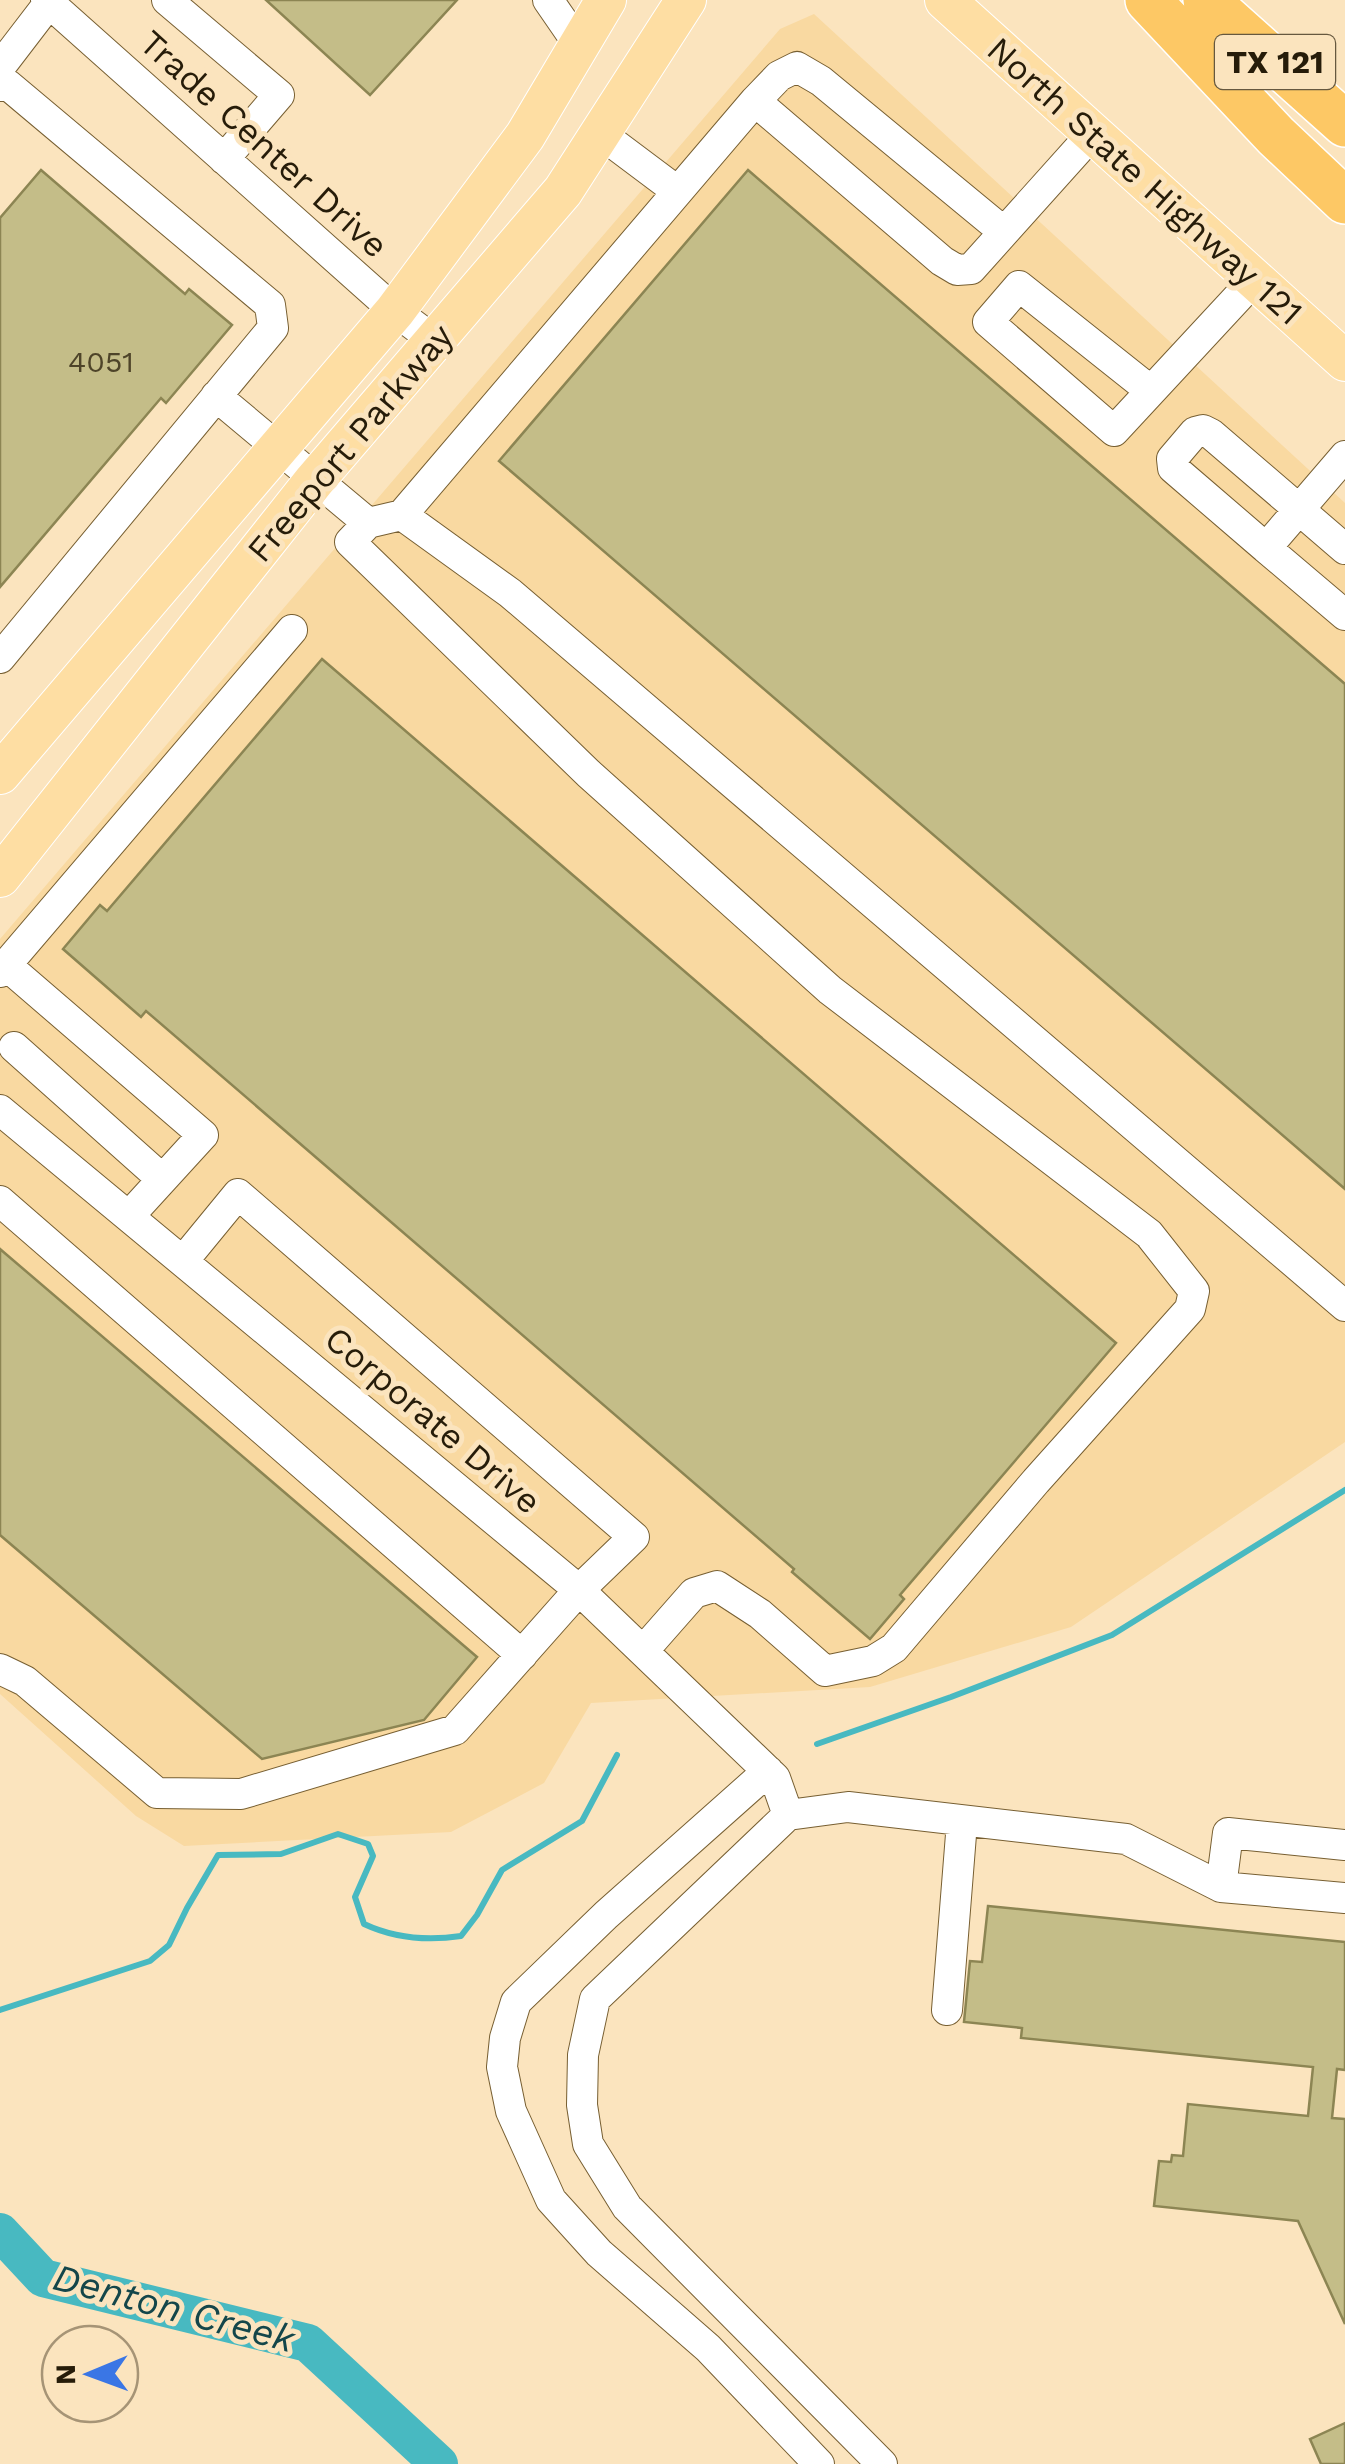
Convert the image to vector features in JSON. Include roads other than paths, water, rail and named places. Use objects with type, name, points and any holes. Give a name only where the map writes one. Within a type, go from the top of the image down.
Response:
[{"type":"highway","points":[[1148,0],[1276,136],[1345,201]]},
{"type":"highway","name":"TX 121","points":[[1206,0],[1345,124]]},
{"type":"main road","name":"Freeport Parkway","points":[[0,774],[395,311],[525,136],[606,0]]},
{"type":"main road","name":"Freeport Parkway","points":[[0,878],[314,481],[563,192],[686,0]]},
{"type":"main road","name":"North State Highway 121","points":[[945,0],[1345,361]]},
{"type":"street","points":[[167,0],[279,95],[224,159]]},
{"type":"street","points":[[548,0],[579,44]]},
{"type":"street","points":[[0,67],[48,2]]},
{"type":"street","name":"Trade Center Drive","points":[[48,2],[395,311],[435,341]]},
{"type":"street","points":[[642,1651],[694,1592],[716,1586],[760,1614],[825,1671],[873,1661],[894,1648],[1190,1309],[1194,1291],[1149,1234],[830,990],[588,773],[350,542],[368,523],[402,515],[778,76],[798,67],[821,81],[1004,232]]},
{"type":"street","points":[[0,86],[8,84],[270,305],[273,328],[0,658]]},
{"type":"street","points":[[755,101],[956,270],[971,269],[1093,133]]},
{"type":"street","points":[[601,134],[677,190]]},
{"type":"street","points":[[1151,391],[1019,286],[988,322],[1114,430],[1151,391],[1254,280]]},
{"type":"street","points":[[216,396],[368,523]]},
{"type":"street","points":[[1345,549],[1203,430],[1195,432],[1172,459],[1173,468],[1345,615]]},
{"type":"street","points":[[1266,548],[1345,456]]},
{"type":"street","points":[[402,515],[524,605],[1345,1306]]},
{"type":"street","points":[[129,1216],[203,1136],[3,968],[292,630]]},
{"type":"street","points":[[5,1049],[162,1179]]},
{"type":"street","name":"Corporate Drive","points":[[0,1110],[580,1590],[775,1778],[788,1816]]},
{"type":"street","points":[[0,1669],[25,1681],[157,1793],[241,1794],[455,1730],[580,1590],[634,1537],[238,1194],[182,1261]]},
{"type":"street","points":[[0,1202],[522,1656]]},
{"type":"street","points":[[768,1771],[606,1915],[516,2002],[505,2038],[502,2068],[511,2111],[551,2200],[599,2253],[708,2348],[819,2464]]},
{"type":"street","points":[[882,2464],[626,2207],[588,2144],[582,2105],[583,2056],[595,1999],[788,1816],[848,1807],[1126,1839],[1221,1887],[1345,1898],[1345,1891]]},
{"type":"street","points":[[947,2010],[962,1822]]},
{"type":"street","points":[[1221,1887],[1228,1833],[1345,1845]]},
{"type":"waterway","points":[[817,1744],[1112,1635],[1345,1490]]},
{"type":"waterway","points":[[0,2010],[150,1961],[169,1945],[218,1855],[281,1854],[338,1834],[368,1844],[373,1856],[355,1897],[364,1924],[411,1937],[461,1936],[502,1870],[582,1821],[617,1755]]},
{"type":"waterway","name":"Denton Creek","points":[[0,2232],[43,2278],[308,2343],[439,2464]]}]
